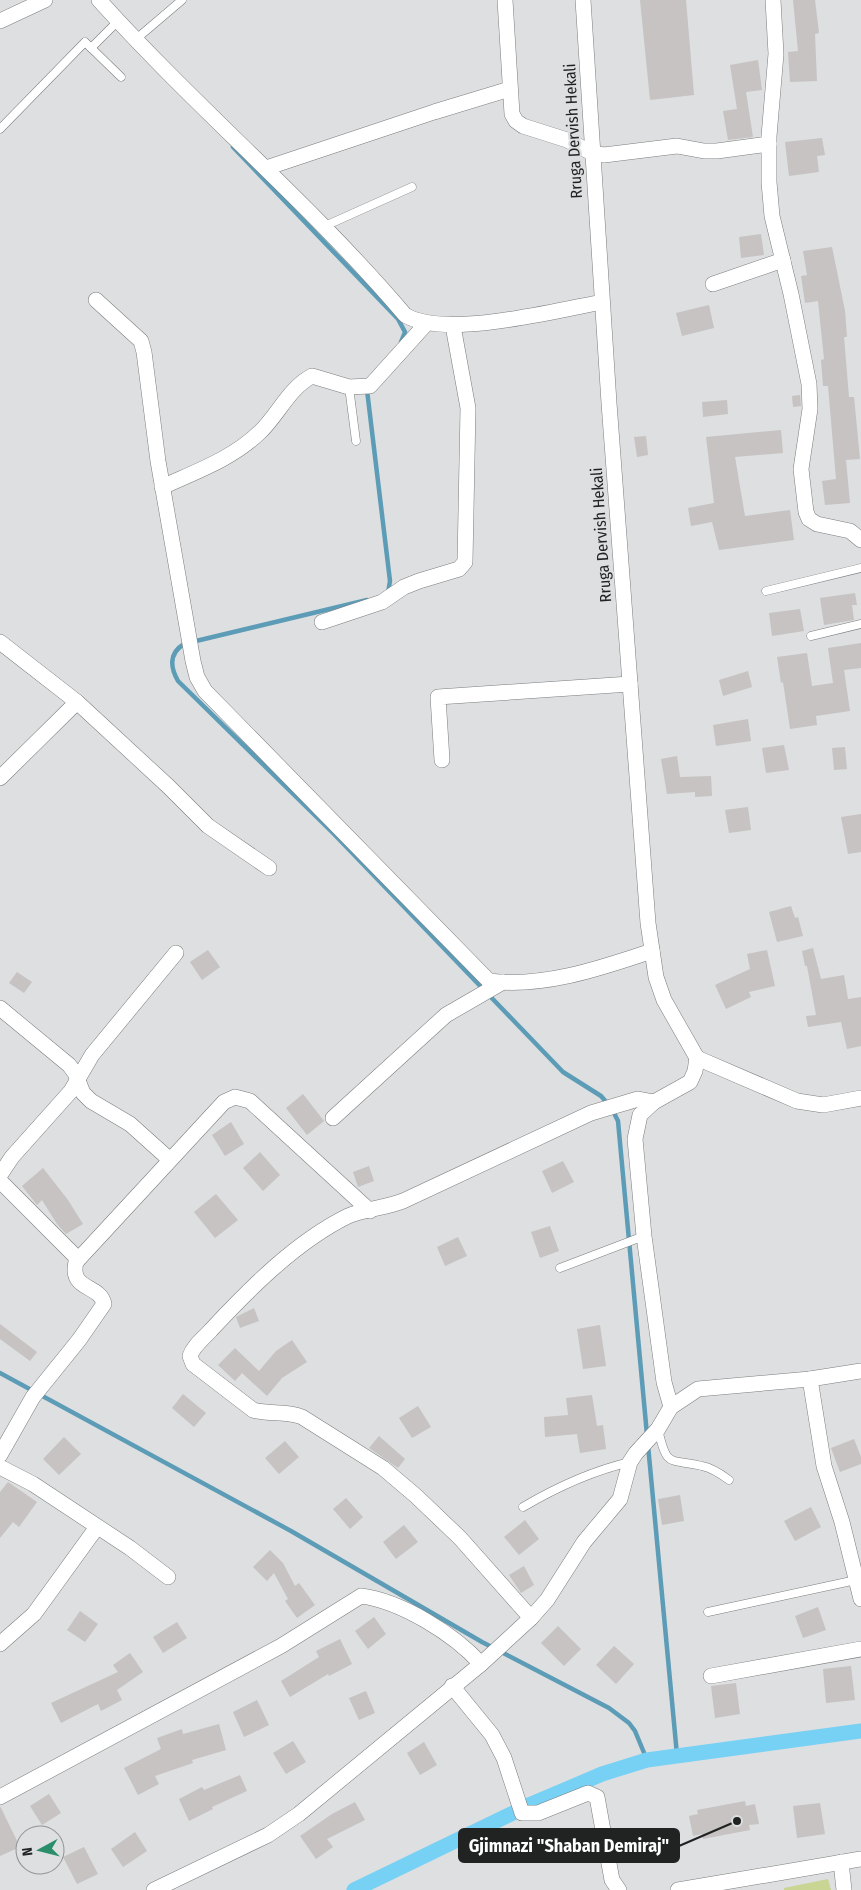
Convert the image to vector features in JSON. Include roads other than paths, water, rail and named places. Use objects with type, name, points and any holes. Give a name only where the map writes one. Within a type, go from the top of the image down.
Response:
[{"type":"street","points":[[0,21],[45,0]]},
{"type":"street","points":[[98,0],[134,40],[266,168],[362,264],[405,314],[414,320],[426,324],[453,326],[602,302]]},
{"type":"street","points":[[505,0],[512,114],[516,121],[523,126],[567,140],[592,153],[604,154],[692,148],[717,151],[769,144]]},
{"type":"street","name":"Rruga Dervish Hekali","points":[[583,0],[602,302],[652,951],[656,977],[664,1000],[697,1058]]},
{"type":"street","points":[[774,0],[776,54],[769,144],[769,182],[772,216],[803,347],[809,384],[810,409],[802,469],[806,512],[809,519],[817,524],[850,531],[861,540]]},
{"type":"street","points":[[266,168],[434,112],[510,89]]},
{"type":"street","points":[[714,284],[783,260]]},
{"type":"street","points":[[96,300],[141,341],[149,382],[162,487],[193,661],[197,677],[205,691],[384,871],[482,975],[498,986]]},
{"type":"street","points":[[162,487],[236,453],[261,431],[294,391],[312,376],[352,387],[370,386],[426,324]]},
{"type":"street","points":[[322,622],[382,602],[404,587],[459,569],[465,562],[468,408],[453,326]]},
{"type":"street","points":[[0,642],[78,702],[208,826],[269,868]]},
{"type":"street","points":[[442,760],[438,698],[630,684]]},
{"type":"street","points":[[0,778],[78,702]]},
{"type":"street","points":[[333,1118],[446,1015],[498,986],[547,980],[611,964],[652,951]]},
{"type":"street","points":[[0,1175],[12,1157],[71,1091],[92,1055],[176,953]]},
{"type":"street","points":[[0,1008],[69,1065],[83,1093],[90,1101],[130,1124],[169,1159]]},
{"type":"street","points":[[671,1407],[664,1382],[638,1238],[635,1139],[640,1115],[654,1102],[690,1082],[696,1071],[697,1058],[797,1101],[823,1105],[861,1098]]},
{"type":"street","points":[[0,1455],[36,1393],[104,1304],[99,1295],[78,1281],[74,1269],[78,1259],[224,1102],[235,1097],[243,1097],[250,1101],[370,1211]]},
{"type":"street","points":[[531,1618],[448,1526],[383,1468],[291,1412],[262,1412],[253,1410],[190,1361],[191,1352],[224,1316],[284,1261],[340,1220],[351,1215],[403,1201],[591,1113],[638,1099],[654,1102]]},
{"type":"street","points":[[0,1181],[78,1259]]},
{"type":"street","points":[[154,1890],[282,1826],[387,1743],[531,1618],[547,1600],[584,1542],[620,1499],[633,1457],[656,1432],[671,1407],[698,1389],[810,1379],[861,1371]]},
{"type":"street","points":[[810,1379],[824,1466],[842,1522],[861,1599]]},
{"type":"street","points":[[0,1467],[33,1484],[168,1577]]},
{"type":"street","points":[[0,1644],[34,1614],[97,1527]]},
{"type":"street","points":[[0,1797],[280,1646],[361,1596],[384,1601],[432,1626],[468,1650],[486,1659]]},
{"type":"street","points":[[711,1676],[861,1649]]},
{"type":"street","points":[[452,1686],[492,1735],[504,1758],[519,1806],[538,1813],[588,1793],[597,1796],[612,1880],[619,1890]]},
{"type":"street","points":[[678,1890],[861,1859]]},
{"type":"street","points":[[841,1862],[844,1890]]},
{"type":"lane","points":[[134,40],[182,0]]},
{"type":"lane","points":[[91,48],[118,21]]},
{"type":"lane","points":[[0,129],[85,42],[121,77]]},
{"type":"lane","points":[[324,226],[412,188]]},
{"type":"lane","points":[[352,387],[356,441]]},
{"type":"lane","points":[[766,592],[861,568]]},
{"type":"lane","points":[[811,636],[861,624]]},
{"type":"lane","points":[[560,1268],[638,1238]]},
{"type":"lane","points":[[656,1432],[663,1451],[668,1458],[676,1462],[702,1465],[730,1480]]},
{"type":"lane","points":[[523,1507],[556,1488],[633,1457]]},
{"type":"lane","points":[[708,1612],[856,1580]]},
{"type":"waterway","points":[[233,147],[398,319],[405,332],[401,342]]},
{"type":"waterway","points":[[367,390],[390,581],[388,593]]},
{"type":"waterway","points":[[196,641],[367,600]]},
{"type":"waterway","points":[[184,644],[173,656],[172,661],[173,671],[178,681],[333,833],[563,1072],[601,1096],[608,1104]]},
{"type":"waterway","points":[[613,1111],[618,1121],[647,1435]]},
{"type":"waterway","points":[[0,1373],[291,1531],[482,1642],[609,1708],[629,1723],[635,1731],[647,1760]]},
{"type":"waterway","points":[[648,1445],[677,1755]]},
{"type":"waterway","points":[[522,1808],[602,1774],[647,1760],[861,1731]]},
{"type":"waterway","points":[[354,1890],[513,1813]]},
{"type":"place","name":"Gjimnazi \"Shaban Demiraj\"","points":[[737,1821]]}]
